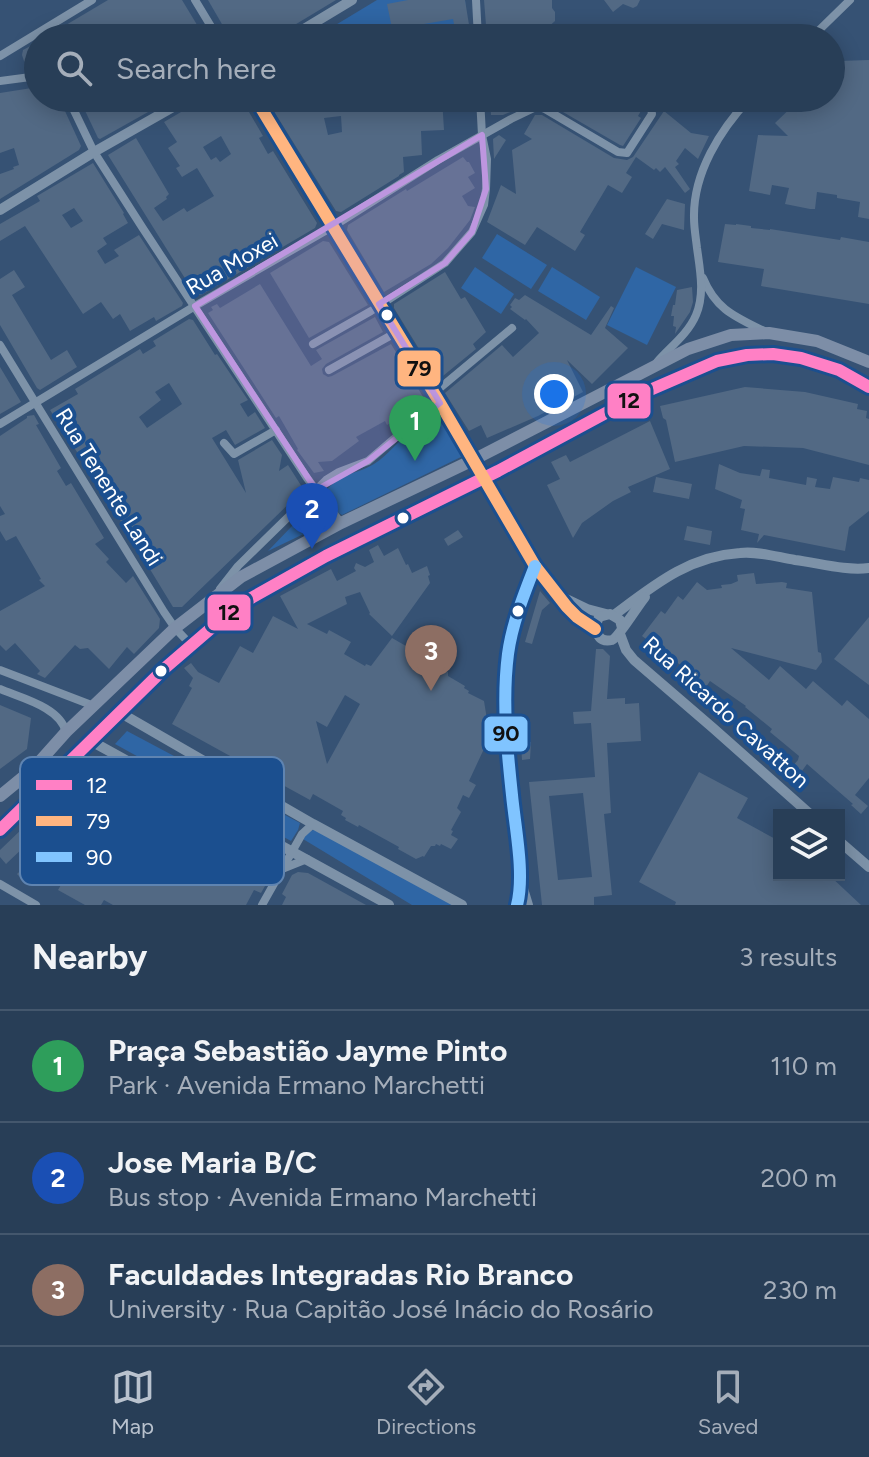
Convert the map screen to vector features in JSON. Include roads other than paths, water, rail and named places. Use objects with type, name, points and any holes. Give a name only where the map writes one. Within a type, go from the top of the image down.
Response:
[{"type":"main road","points":[[44,757],[175,628],[241,577],[341,523],[473,460],[688,349],[731,335],[769,333],[817,341],[869,362]]},
{"type":"main road","points":[[75,757],[191,645],[237,606],[326,556],[483,479],[643,393],[717,361],[773,354],[801,358],[839,370],[869,387]]},
{"type":"main road","points":[[0,796],[20,780]]},
{"type":"main road","points":[[0,830],[20,810]]},
{"type":"street","points":[[53,24],[92,0]]},
{"type":"street","points":[[195,0],[210,24]]},
{"type":"street","points":[[312,24],[352,0]]},
{"type":"street","points":[[476,0],[477,24]]},
{"type":"street","points":[[825,24],[850,0]]},
{"type":"street","points":[[0,56],[24,41]]},
{"type":"street","points":[[0,81],[24,78]]},
{"type":"street","points":[[75,112],[94,152],[276,430],[341,523]]},
{"type":"street","points":[[0,210],[164,112]]},
{"type":"street","points":[[263,112],[535,566],[556,594],[577,617],[608,640],[617,637],[655,584]]},
{"type":"street","points":[[313,344],[445,263],[472,232],[484,205],[486,189],[487,159],[481,112]]},
{"type":"street","name":"Rua Moxei","points":[[0,424],[482,135],[527,112]]},
{"type":"street","name":"Rua Moxei","points":[[548,112],[618,152],[627,153],[652,112]]},
{"type":"street","points":[[650,369],[693,322],[700,299],[701,273],[694,217],[696,194],[715,145],[738,112]]},
{"type":"street","points":[[701,273],[709,291],[724,309],[769,333]]},
{"type":"street","points":[[434,393],[512,328]]},
{"type":"street","points":[[329,370],[397,332]]},
{"type":"street","name":"Rua Tenente Landi","points":[[0,345],[175,628],[191,645]]},
{"type":"street","points":[[213,597],[238,566],[326,480],[368,461],[440,403]]},
{"type":"street","points":[[224,443],[234,454],[276,430]]},
{"type":"street","points":[[595,629],[597,621],[687,565],[706,558],[741,552],[839,567],[869,568]]},
{"type":"street","points":[[529,905],[520,877],[505,702],[508,653],[514,624],[535,566]]},
{"type":"street","points":[[556,594],[587,609],[610,614],[620,620],[621,631]]},
{"type":"street","name":"Rua Ricardo Cavatton","points":[[621,631],[626,650],[634,660],[804,809]]},
{"type":"street","points":[[0,670],[94,706]]},
{"type":"street","points":[[0,689],[55,715],[64,723],[66,732]]},
{"type":"street","points":[[119,712],[197,757]]},
{"type":"street","points":[[91,741],[120,757]]},
{"type":"street","points":[[284,807],[462,905]]},
{"type":"street","points":[[284,866],[302,834],[313,824]]},
{"type":"street","points":[[845,846],[869,867]]},
{"type":"street","points":[[284,847],[389,905]]},
{"type":"street","points":[[284,869],[307,859]]},
{"type":"street","points":[[517,905],[520,877]]},
{"type":"street","points":[[0,884],[36,905]]},
{"type":"street","points":[[262,905],[273,885]]},
{"type":"place","name":"Praça Sebastião Jayme Pinto","points":[[415,461]]},
{"type":"place","name":"Jose Maria B/C","points":[[312,549]]},
{"type":"place","name":"Faculdades Integradas Rio Branco","points":[[431,691]]}]
